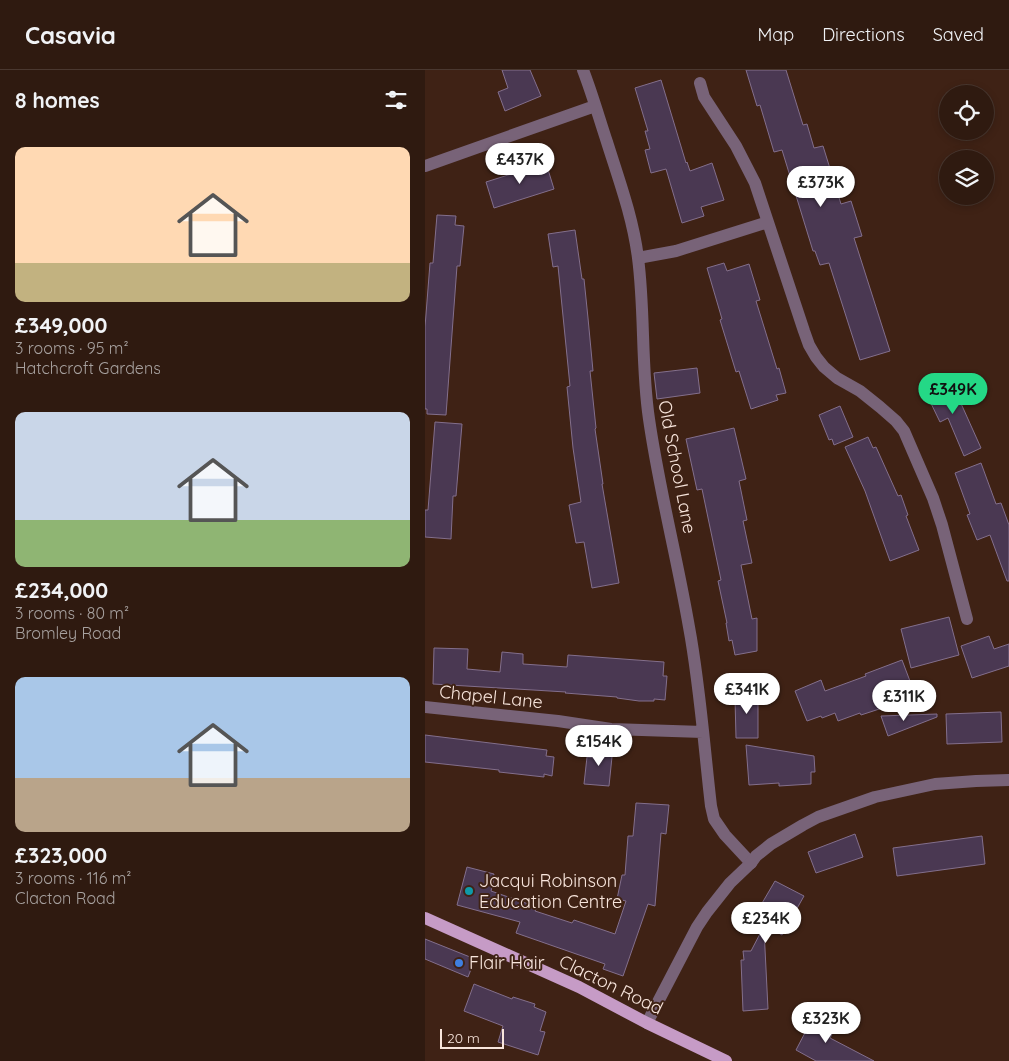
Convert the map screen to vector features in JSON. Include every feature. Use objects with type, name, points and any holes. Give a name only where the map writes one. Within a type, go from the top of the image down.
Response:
[{"type":"main road","name":"Clacton Road","points":[[425,918],[579,987],[726,1061]]},
{"type":"street","name":"Old School Lane","points":[[583,70],[630,216],[638,258],[643,311],[648,418],[690,627],[711,806],[714,819],[725,835],[751,863]]},
{"type":"street","points":[[700,82],[704,97],[736,146],[750,172],[804,332],[816,357],[830,373],[860,391],[896,421],[904,431],[933,498],[967,619]]},
{"type":"street","points":[[425,166],[595,106]]},
{"type":"street","points":[[638,258],[676,251],[768,222]]},
{"type":"street","name":"Chapel Lane","points":[[425,708],[611,728],[703,732]]},
{"type":"street","points":[[647,1022],[697,927],[707,912],[730,883],[756,856],[771,844],[803,825],[835,810],[901,790],[935,784],[1009,780]]},
{"type":"building","points":[[502,70],[530,70],[541,96],[505,111],[498,92],[508,88]]},
{"type":"building","points":[[746,70],[786,70],[803,125],[807,124],[814,148],[823,146],[841,204],[851,201],[862,236],[854,238],[890,351],[860,360],[829,263],[820,265],[815,251],[813,251],[782,150],[774,152],[760,105],[757,106]]},
{"type":"building","points":[[661,80],[690,171],[712,163],[724,200],[701,207],[704,216],[682,223],[666,169],[651,173],[645,150],[650,149],[645,131],[648,131],[635,88]]},
{"type":"building","points":[[546,163],[554,189],[494,208],[486,182]]},
{"type":"building","points":[[437,215],[456,216],[455,225],[464,226],[460,266],[457,266],[446,415],[427,414],[427,409],[425,409],[425,327],[430,263],[433,263]]},
{"type":"building","points":[[575,230],[582,279],[584,279],[588,318],[593,371],[590,371],[595,429],[602,484],[619,583],[592,588],[584,542],[576,543],[569,505],[581,502],[567,387],[570,386],[558,266],[553,267],[548,234]]},
{"type":"building","points":[[724,263],[727,271],[749,264],[760,300],[756,301],[786,393],[776,395],[778,400],[751,409],[739,371],[736,372],[707,268]]},
{"type":"building","points":[[697,368],[700,393],[657,399],[654,373]]},
{"type":"building","points":[[950,379],[981,448],[964,456],[948,418],[940,422],[925,391]]},
{"type":"building","points":[[840,406],[853,437],[834,445],[832,439],[829,440],[819,415]]},
{"type":"building","points":[[435,422],[462,424],[456,496],[453,496],[451,539],[425,537],[425,510],[428,510]]},
{"type":"building","points":[[734,428],[746,479],[739,481],[747,520],[743,521],[752,563],[741,565],[752,619],[757,618],[757,651],[735,655],[732,640],[729,641],[718,581],[721,580],[702,489],[697,490],[686,439]]},
{"type":"building","points":[[868,437],[873,448],[876,447],[898,496],[901,495],[908,515],[906,516],[919,550],[890,561],[865,491],[845,447]]},
{"type":"building","points":[[981,463],[996,504],[1001,503],[1009,525],[1009,581],[1007,581],[990,535],[977,540],[967,515],[970,514],[955,473]]},
{"type":"building","points":[[949,617],[959,655],[911,668],[901,629]]},
{"type":"building","points":[[989,636],[994,649],[1009,644],[1009,666],[972,678],[961,646]]},
{"type":"building","points":[[434,648],[468,649],[467,669],[500,672],[502,652],[523,654],[523,664],[567,667],[568,655],[664,662],[663,676],[667,676],[665,700],[639,701],[566,692],[433,684]]},
{"type":"building","points":[[902,660],[916,697],[838,721],[835,713],[807,721],[795,691],[821,680],[825,691]]},
{"type":"building","points":[[737,691],[758,691],[758,738],[736,738],[735,698],[737,698]]},
{"type":"building","points":[[1001,712],[1002,742],[947,744],[946,714]]},
{"type":"building","points":[[937,714],[937,717],[888,736],[881,716]]},
{"type":"building","points":[[425,735],[547,750],[546,756],[554,757],[552,776],[544,774],[544,777],[425,762]]},
{"type":"building","points":[[746,745],[814,756],[815,772],[811,772],[811,784],[779,786],[779,783],[749,785]]},
{"type":"building","points":[[596,746],[613,747],[609,786],[584,784],[587,757],[595,758]]},
{"type":"building","points":[[636,803],[669,805],[666,834],[661,833],[655,906],[648,904],[623,976],[603,969],[605,964],[516,933],[520,922],[457,905],[467,867],[494,874],[491,891],[537,907],[535,911],[572,923],[574,920],[615,934],[626,901],[617,899],[622,875],[625,875],[628,836],[633,836]]},
{"type":"building","points":[[855,834],[863,857],[816,873],[808,852]]},
{"type":"building","points":[[982,836],[985,864],[897,876],[893,848]]},
{"type":"building","points":[[775,881],[804,896],[782,935],[775,931],[773,934],[764,929],[768,1009],[743,1011],[741,960],[744,960],[743,951],[751,951],[763,928],[751,922]]},
{"type":"building","points":[[425,939],[475,959],[468,977],[425,959]]},
{"type":"building","points":[[474,984],[512,999],[513,997],[535,1004],[534,1007],[546,1012],[540,1031],[545,1032],[538,1055],[498,1042],[503,1026],[464,1011]]},
{"type":"building","points":[[820,1015],[837,1024],[830,1038],[874,1061],[816,1061],[796,1050],[808,1027],[812,1029]]},
{"type":"place","name":"Jacqui Robinson Education Centre","points":[[469,891]]},
{"type":"place","name":"Flair Hair","points":[[459,963]]}]
